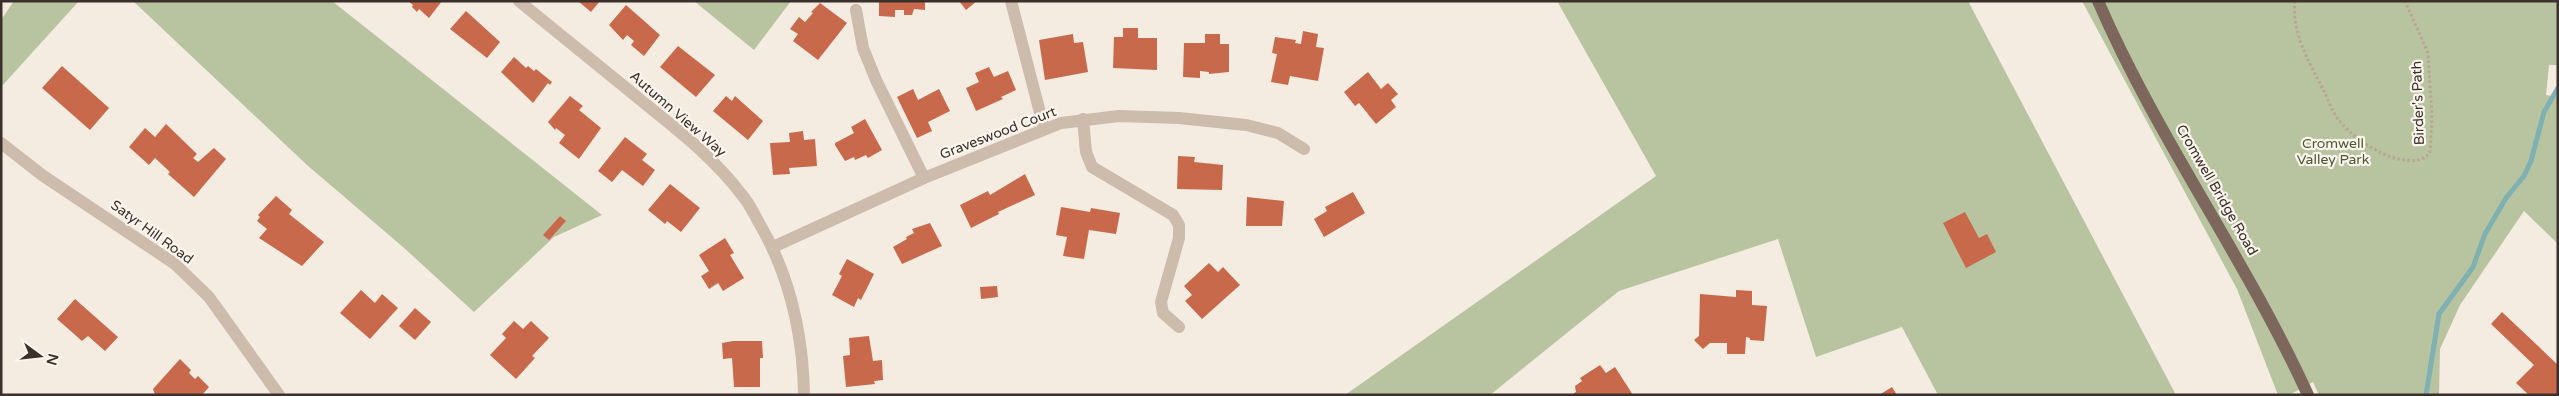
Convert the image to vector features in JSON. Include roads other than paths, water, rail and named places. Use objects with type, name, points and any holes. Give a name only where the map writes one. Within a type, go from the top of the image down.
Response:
[{"type":"main road","name":"Cromwell Bridge Road","points":[[2098,1],[2139,84],[2251,281],[2308,395]]},
{"type":"street","name":"Autumn View Way","points":[[519,1],[705,154],[743,196],[773,247],[795,307],[803,366],[804,395]]},
{"type":"street","points":[[1011,1],[1044,128]]},
{"type":"street","points":[[856,10],[863,48],[876,80],[924,178]]},
{"type":"street","name":"Graveswood Court","points":[[773,247],[924,178],[1044,128],[1082,119],[1119,116],[1179,118],[1246,125],[1278,133],[1304,149]]},
{"type":"street","points":[[1082,119],[1086,152],[1092,167],[1173,215],[1179,224],[1179,238],[1161,302],[1163,313],[1179,327]]},
{"type":"street","name":"Satyr Hill Road","points":[[1,143],[42,174],[152,247],[182,270],[209,297],[280,395]]},
{"type":"waterway","points":[[2426,395],[2439,314],[2473,267],[2485,234],[2506,198],[2524,176],[2531,161],[2544,112],[2558,88]]},
{"type":"park label","name":"Cromwell Valley Park","points":[[2333,152]]}]
